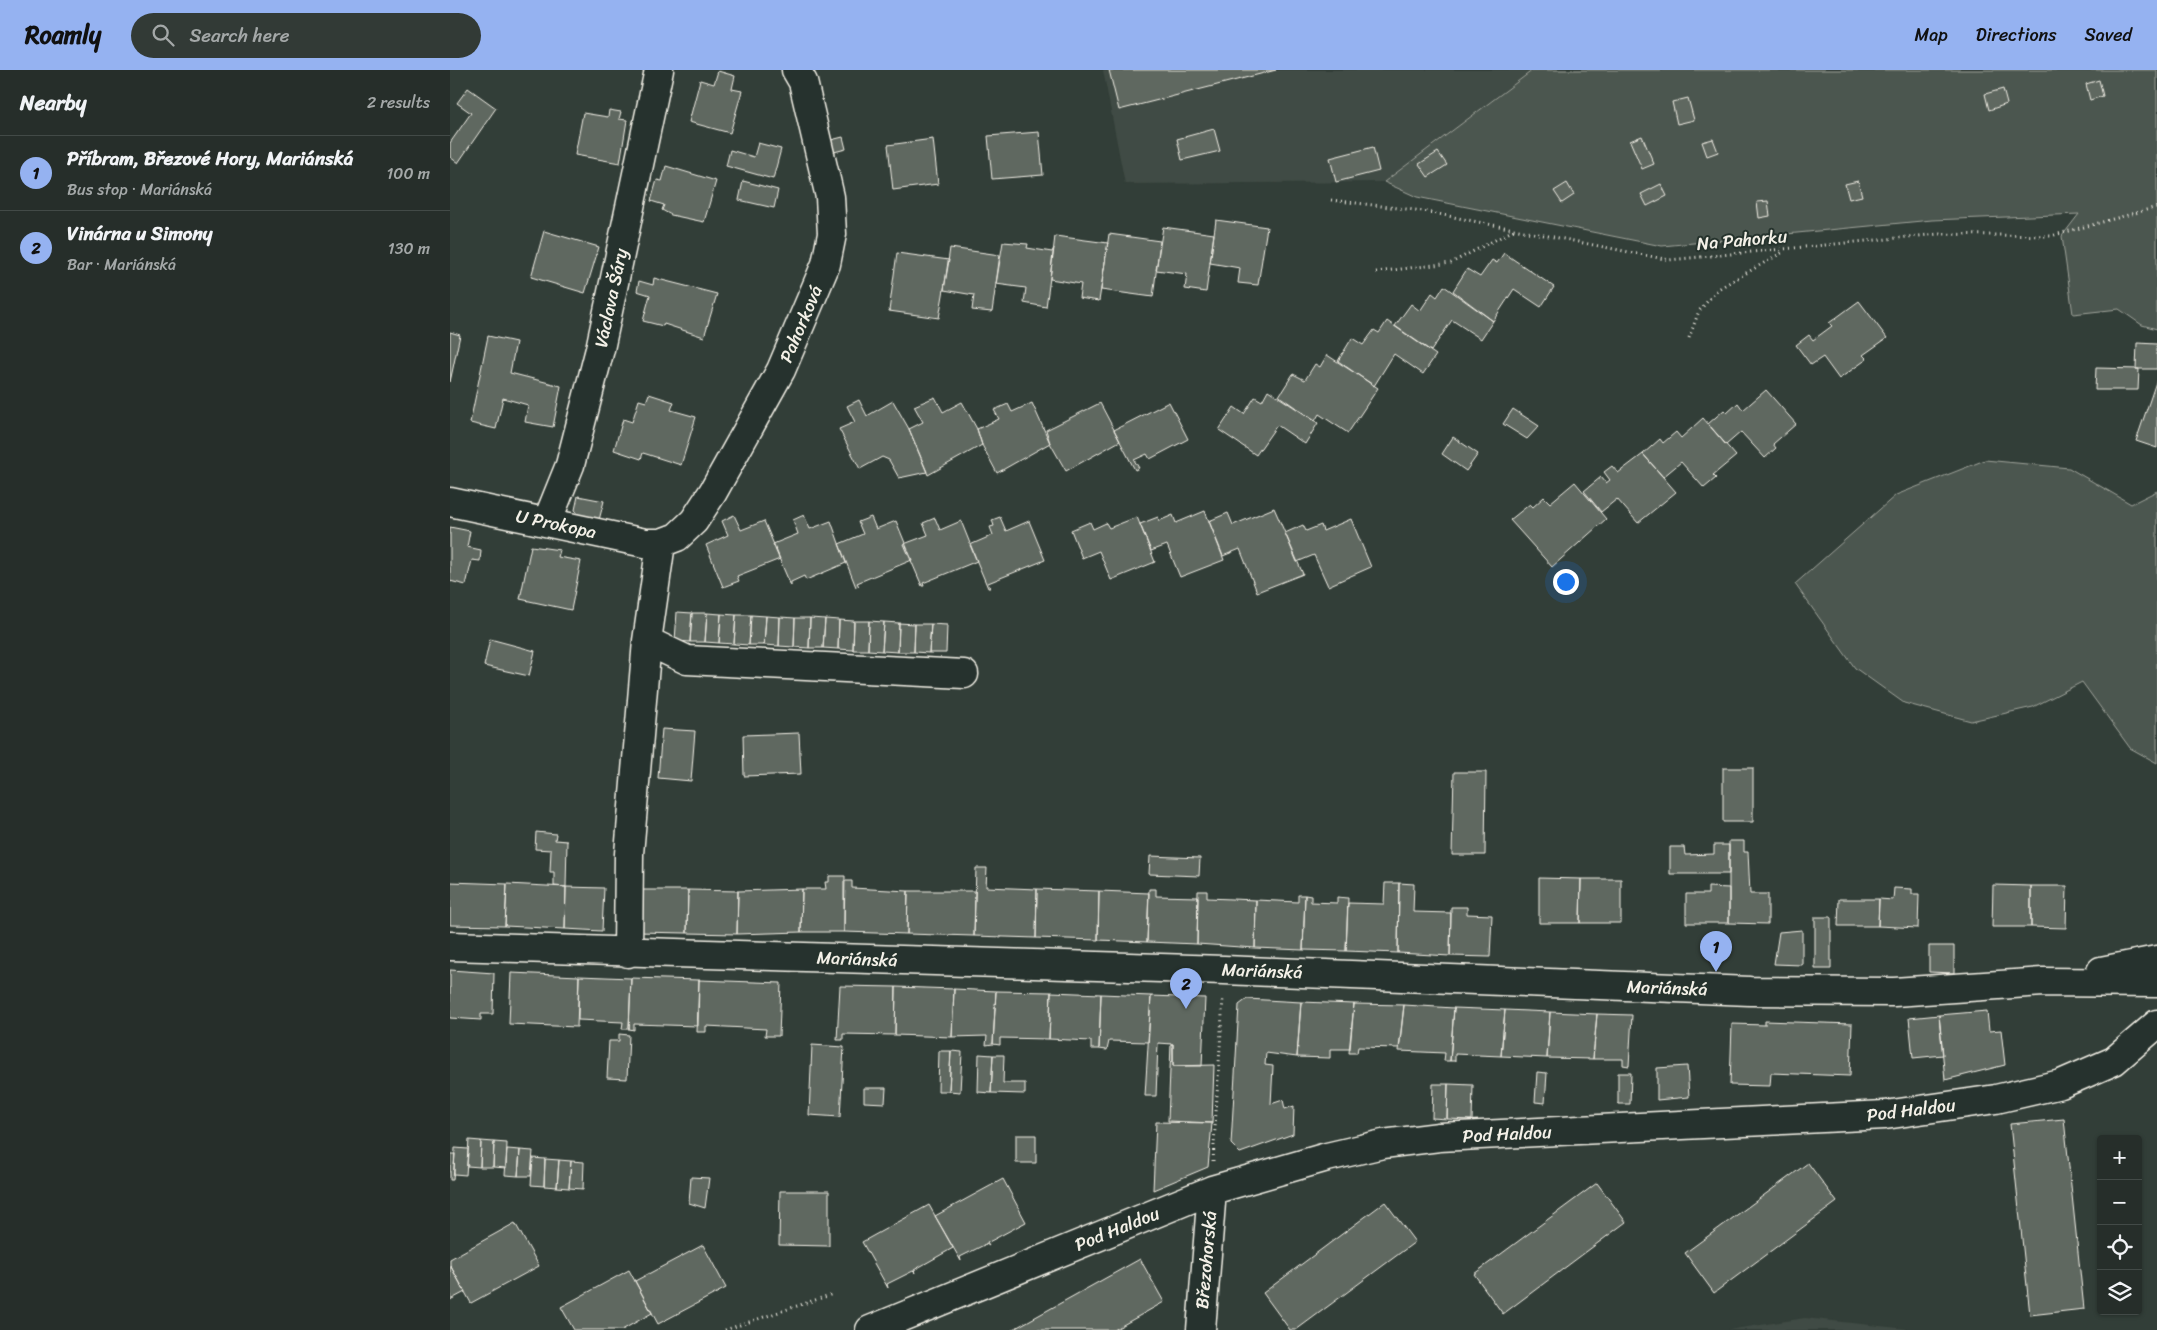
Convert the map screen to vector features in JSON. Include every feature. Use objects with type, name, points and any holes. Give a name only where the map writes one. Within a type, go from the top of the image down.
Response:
[{"type":"street","name":"Václava Šáry","points":[[547,522],[570,465],[600,349],[660,70]]},
{"type":"street","name":"Pahorková","points":[[661,543],[677,537],[694,521],[713,492],[781,370],[826,264],[832,234],[830,197],[803,82],[796,70]]},
{"type":"street","name":"U Prokopa","points":[[450,502],[645,543],[661,543]]},
{"type":"street","points":[[628,952],[629,854],[647,641],[661,543]]},
{"type":"street","points":[[647,641],[687,660],[964,674]]},
{"type":"street","name":"Mariánská","points":[[450,946],[1224,970],[1750,991],[1894,992],[2043,982],[2157,983]]},
{"type":"street","name":"Mariánská","points":[[2043,982],[2157,960]]},
{"type":"street","name":"Pod Haldou","points":[[870,1330],[1212,1190],[1327,1157],[1392,1143],[1439,1137],[1885,1115],[1996,1099],[2061,1084],[2114,1061],[2157,1024]]},
{"type":"street","name":"Březohorská","points":[[1200,1330],[1212,1190]]},
{"type":"path","name":"Na Pahorku","points":[[1331,200],[1423,211],[1669,260],[1939,234],[2051,236],[2157,207]]},
{"type":"path","points":[[1376,272],[1451,263],[1515,230]]},
{"type":"path","points":[[1689,338],[1699,310],[1718,289],[1788,249]]},
{"type":"path","points":[[1212,1190],[1224,970]]},
{"type":"path","points":[[726,1330],[833,1294]]},
{"type":"shaded area","points":[[1103,70],[1533,70],[1384,182],[1125,184]]},
{"type":"shaded area","points":[[1533,70],[2157,70],[2157,329],[2142,325],[2119,309],[2073,314],[2062,236],[2079,214],[1932,220],[1662,246],[1417,197],[1384,182]]},
{"type":"shaded area","points":[[1985,460],[2069,468],[2131,504],[2157,491],[2157,763],[2130,748],[2082,682],[2033,707],[1971,721],[1904,703],[1855,668],[1795,584],[1896,495]]},
{"type":"shaded area","points":[[1805,1318],[1917,1330],[1728,1330]]},
{"type":"building","points":[[1109,70],[1276,70],[1119,110]]},
{"type":"building","points":[[718,71],[735,76],[732,89],[742,91],[730,133],[689,122],[700,80],[714,84]]},
{"type":"building","points":[[2099,80],[2103,96],[2090,100],[2086,84]]},
{"type":"building","points":[[468,88],[496,108],[458,163],[450,157],[450,143],[471,113],[457,103]]},
{"type":"building","points":[[2003,89],[2007,104],[1989,110],[1985,94]]},
{"type":"building","points":[[1688,98],[1694,120],[1677,124],[1672,102]]},
{"type":"building","points":[[609,110],[621,112],[619,119],[627,120],[620,163],[575,155],[583,113],[608,117]]},
{"type":"building","points":[[1214,129],[1220,151],[1182,160],[1177,139]]},
{"type":"building","points":[[1039,132],[1043,175],[992,179],[988,136]]},
{"type":"building","points":[[1642,136],[1654,164],[1642,169],[1630,141]]},
{"type":"building","points":[[843,137],[846,149],[834,152],[831,140]]},
{"type":"building","points":[[933,139],[938,184],[893,190],[888,145]]},
{"type":"building","points":[[1713,139],[1718,152],[1707,156],[1702,142]]},
{"type":"building","points":[[758,143],[781,149],[773,179],[726,166],[730,150],[754,157]]},
{"type":"building","points":[[1373,147],[1379,171],[1336,182],[1330,158]]},
{"type":"building","points":[[1438,152],[1447,165],[1428,177],[1419,164]]},
{"type":"building","points":[[666,166],[716,181],[704,222],[671,215],[662,210],[664,205],[651,201],[657,180],[662,181]]},
{"type":"building","points":[[743,181],[778,190],[774,208],[739,200]]},
{"type":"building","points":[[1858,181],[1862,196],[1849,199],[1845,184]]},
{"type":"building","points":[[1567,183],[1574,195],[1562,203],[1554,191]]},
{"type":"building","points":[[1661,184],[1667,196],[1647,206],[1641,194]]},
{"type":"building","points":[[1768,201],[1770,216],[1759,218],[1757,202]]},
{"type":"building","points":[[1216,220],[1267,227],[1258,285],[1238,283],[1240,268],[1210,263]]},
{"type":"building","points":[[1163,227],[1214,234],[1206,292],[1185,289],[1187,274],[1156,270]]},
{"type":"building","points":[[544,231],[599,247],[585,293],[531,277]]},
{"type":"building","points":[[1109,234],[1160,241],[1153,297],[1101,290]]},
{"type":"building","points":[[1055,236],[1108,243],[1099,301],[1079,298],[1081,284],[1050,279]]},
{"type":"building","points":[[1003,242],[1028,244],[1027,248],[1052,252],[1054,248],[1046,307],[1024,303],[1026,288],[996,284]]},
{"type":"building","points":[[950,248],[1000,255],[992,312],[972,310],[974,295],[944,290]]},
{"type":"building","points":[[897,253],[949,260],[939,318],[889,311]]},
{"type":"building","points":[[1504,253],[1554,287],[1541,307],[1514,289],[1493,321],[1453,291],[1467,269],[1480,277],[1492,260],[1497,263]]},
{"type":"building","points":[[654,278],[717,294],[704,337],[664,324],[663,326],[643,321],[650,295],[637,291],[639,281],[653,285]]},
{"type":"building","points":[[1444,286],[1493,321],[1481,339],[1452,320],[1431,351],[1395,326],[1411,304],[1420,311],[1432,293],[1437,297]]},
{"type":"building","points":[[1859,301],[1887,338],[1863,355],[1867,359],[1839,379],[1823,357],[1811,365],[1796,345],[1809,335],[1813,340],[1832,326],[1829,323]]},
{"type":"building","points":[[1387,321],[1436,355],[1423,374],[1394,354],[1374,386],[1338,361],[1352,338],[1363,345],[1374,330],[1379,333]]},
{"type":"building","points":[[450,332],[460,335],[450,382]]},
{"type":"building","points":[[488,336],[516,342],[510,373],[561,386],[553,427],[525,422],[528,405],[503,398],[496,429],[470,423]]},
{"type":"building","points":[[2137,343],[2157,344],[2157,369],[2136,369]]},
{"type":"building","points":[[1327,355],[1378,388],[1348,433],[1319,414],[1315,421],[1279,396],[1293,374],[1305,380],[1315,364],[1320,367]]},
{"type":"building","points":[[2096,368],[2139,369],[2138,390],[2095,390]]},
{"type":"building","points":[[2157,379],[2157,448],[2136,441]]},
{"type":"building","points":[[1268,390],[1318,423],[1305,444],[1277,425],[1256,455],[1219,430],[1234,407],[1244,414],[1255,397],[1262,401]]},
{"type":"building","points":[[1766,390],[1796,424],[1773,444],[1776,448],[1765,458],[1741,432],[1726,445],[1708,424],[1724,410],[1727,413],[1738,403],[1743,410]]},
{"type":"building","points":[[649,394],[674,402],[671,410],[696,417],[681,465],[643,453],[641,459],[614,450],[623,419],[632,422],[639,400],[646,402]]},
{"type":"building","points":[[935,397],[943,412],[962,402],[977,429],[982,445],[928,475],[909,429],[923,422],[914,406]]},
{"type":"building","points":[[859,400],[867,416],[893,401],[909,429],[927,472],[899,478],[889,460],[882,457],[860,469],[839,429],[855,422],[847,406]]},
{"type":"building","points":[[1169,402],[1188,439],[1150,459],[1147,454],[1134,460],[1139,468],[1135,470],[1114,430]]},
{"type":"building","points":[[1032,403],[1050,443],[997,473],[982,445],[977,429],[999,419],[994,410],[1008,404],[1012,412]]},
{"type":"building","points":[[1100,403],[1120,441],[1066,471],[1050,443],[1046,430]]},
{"type":"building","points":[[1513,409],[1539,426],[1527,439],[1503,424]]},
{"type":"building","points":[[1703,418],[1736,456],[1713,475],[1716,478],[1704,488],[1681,462],[1663,477],[1643,454],[1660,439],[1663,443],[1676,432],[1681,438]]},
{"type":"building","points":[[1453,437],[1478,454],[1466,471],[1442,454]]},
{"type":"building","points":[[1643,454],[1676,492],[1638,523],[1617,499],[1601,512],[1584,491],[1601,477],[1606,483],[1610,480],[1604,472],[1612,466],[1618,473]]},
{"type":"building","points":[[1575,482],[1606,519],[1552,567],[1510,520],[1530,504],[1533,507],[1544,497],[1550,503]]},
{"type":"building","points":[[578,496],[604,501],[599,520],[581,517],[575,510]]},
{"type":"building","points":[[1274,508],[1303,574],[1257,592],[1240,549],[1223,556],[1209,521],[1228,513],[1233,525]]},
{"type":"building","points":[[1205,511],[1224,560],[1180,577],[1167,545],[1151,551],[1140,524],[1158,517],[1159,521],[1173,515],[1176,523]]},
{"type":"building","points":[[734,515],[741,530],[764,521],[780,559],[737,576],[739,581],[723,587],[706,545],[728,535],[722,521]]},
{"type":"building","points":[[804,515],[810,529],[831,521],[846,563],[806,580],[804,576],[791,582],[791,586],[773,544],[798,534],[793,520]]},
{"type":"building","points":[[871,517],[876,529],[896,521],[912,560],[857,583],[859,586],[856,587],[839,544],[863,534],[858,522]]},
{"type":"building","points":[[1000,517],[1006,531],[1029,521],[1045,560],[988,583],[990,588],[988,588],[970,545],[993,535],[990,527],[994,526],[992,520]]},
{"type":"building","points":[[1137,517],[1155,562],[1111,580],[1099,551],[1082,558],[1071,530],[1090,522],[1093,529],[1106,523],[1109,528]]},
{"type":"building","points":[[935,518],[940,530],[961,521],[977,561],[923,583],[924,586],[922,586],[904,544],[928,535],[923,523]]},
{"type":"building","points":[[1351,519],[1371,567],[1328,586],[1314,555],[1297,562],[1285,533],[1303,525],[1306,531],[1321,525],[1323,531]]},
{"type":"building","points":[[450,527],[470,531],[467,547],[481,550],[480,561],[472,560],[466,585],[450,581]]},
{"type":"building","points":[[531,546],[560,550],[558,557],[581,561],[571,610],[520,599]]},
{"type":"building","points":[[677,612],[692,613],[690,642],[675,641]]},
{"type":"building","points":[[692,613],[707,613],[705,642],[690,642]]},
{"type":"building","points":[[707,613],[721,614],[719,643],[705,642]]},
{"type":"building","points":[[721,614],[736,615],[734,644],[719,643]]},
{"type":"building","points":[[736,615],[751,615],[749,645],[734,644]]},
{"type":"building","points":[[751,615],[766,616],[764,645],[749,645]]},
{"type":"building","points":[[766,616],[780,617],[779,646],[764,645]]},
{"type":"building","points":[[780,617],[795,618],[794,647],[779,646]]},
{"type":"building","points":[[795,618],[810,618],[809,648],[794,647]]},
{"type":"building","points":[[810,618],[825,619],[823,648],[809,648]]},
{"type":"building","points":[[825,619],[839,620],[838,649],[823,648]]},
{"type":"building","points":[[839,620],[854,621],[853,650],[838,649]]},
{"type":"building","points":[[854,621],[869,621],[868,650],[853,650]]},
{"type":"building","points":[[869,621],[884,622],[882,651],[868,650]]},
{"type":"building","points":[[884,622],[899,623],[898,652],[882,651]]},
{"type":"building","points":[[899,623],[915,624],[914,652],[898,652]]},
{"type":"building","points":[[915,624],[931,624],[929,653],[914,652]]},
{"type":"building","points":[[931,624],[947,625],[946,653],[929,653]]},
{"type":"building","points":[[490,639],[535,651],[529,676],[484,666]]},
{"type":"building","points":[[662,729],[695,731],[691,781],[658,778]]},
{"type":"building","points":[[799,733],[801,774],[744,776],[743,735]]},
{"type":"building","points":[[1723,768],[1753,768],[1753,822],[1723,822]]},
{"type":"building","points":[[1454,772],[1486,772],[1485,855],[1452,855]]},
{"type":"building","points":[[536,832],[556,834],[555,840],[567,841],[566,887],[554,886],[554,872],[550,872],[551,850],[535,849]]},
{"type":"building","points":[[1729,841],[1744,841],[1744,852],[1748,852],[1750,894],[1768,894],[1768,924],[1729,923]]},
{"type":"building","points":[[1714,845],[1729,845],[1729,874],[1670,874],[1670,847],[1684,847],[1685,855],[1714,854]]},
{"type":"building","points":[[1150,856],[1200,858],[1199,876],[1149,874]]},
{"type":"building","points":[[976,868],[987,868],[986,887],[1037,889],[1036,938],[974,936]]},
{"type":"building","points":[[829,876],[845,876],[844,932],[801,932],[802,889],[826,889],[825,882],[829,882]]},
{"type":"building","points":[[1539,878],[1581,879],[1580,923],[1539,923]]},
{"type":"building","points":[[1581,879],[1621,879],[1621,923],[1580,923]]},
{"type":"building","points":[[844,881],[852,881],[852,888],[908,891],[907,934],[844,932]]},
{"type":"building","points":[[450,882],[507,884],[505,926],[450,925]]},
{"type":"building","points":[[1385,883],[1399,883],[1398,953],[1346,951],[1348,903],[1384,904]]},
{"type":"building","points":[[1399,883],[1414,884],[1413,912],[1451,913],[1450,956],[1398,953]]},
{"type":"building","points":[[507,884],[566,887],[565,929],[505,926]]},
{"type":"building","points":[[1993,885],[2031,886],[2031,927],[1992,927]]},
{"type":"building","points":[[2031,886],[2067,886],[2066,928],[2031,927]]},
{"type":"building","points":[[566,887],[604,888],[602,931],[565,929]]},
{"type":"building","points":[[1708,887],[1729,888],[1729,923],[1686,923],[1686,894],[1708,894]]},
{"type":"building","points":[[1894,888],[1912,889],[1912,894],[1919,894],[1918,928],[1878,926],[1879,899],[1893,900]]},
{"type":"building","points":[[802,889],[801,932],[737,934],[738,891]]},
{"type":"building","points":[[1037,889],[1099,891],[1098,940],[1036,938]]},
{"type":"building","points":[[1149,889],[1156,889],[1156,896],[1198,897],[1197,944],[1147,942]]},
{"type":"building","points":[[638,890],[688,890],[687,933],[637,932]]},
{"type":"building","points":[[688,890],[738,891],[737,934],[687,933]]},
{"type":"building","points":[[908,891],[975,891],[974,936],[907,934]]},
{"type":"building","points":[[1099,891],[1149,893],[1147,942],[1098,940]]},
{"type":"building","points":[[1198,891],[1207,891],[1207,898],[1256,900],[1255,948],[1197,944]]},
{"type":"building","points":[[1298,895],[1305,895],[1303,950],[1255,948],[1256,900],[1298,902]]},
{"type":"building","points":[[1305,895],[1311,896],[1311,902],[1337,903],[1337,897],[1348,898],[1346,951],[1303,950]]},
{"type":"building","points":[[1839,899],[1879,899],[1878,926],[1838,926]]},
{"type":"building","points":[[1451,907],[1467,907],[1467,914],[1492,915],[1490,957],[1450,956]]},
{"type":"building","points":[[1815,917],[1831,917],[1831,969],[1815,969]]},
{"type":"building","points":[[1802,930],[1802,965],[1774,964],[1779,932]]},
{"type":"building","points":[[1929,946],[1954,946],[1954,973],[1929,972]]},
{"type":"building","points":[[450,970],[494,973],[493,1014],[481,1014],[481,1020],[450,1018]]},
{"type":"building","points":[[511,973],[579,976],[577,1027],[509,1024]]},
{"type":"building","points":[[579,976],[631,978],[629,1029],[622,1029],[623,1022],[578,1020]]},
{"type":"building","points":[[631,978],[699,980],[698,1026],[634,1024],[634,1030],[629,1029]]},
{"type":"building","points":[[699,980],[781,983],[779,1036],[765,1036],[766,1029],[706,1026],[706,1032],[697,1032]]},
{"type":"building","points":[[840,986],[896,987],[895,1035],[843,1034],[843,1040],[837,1040]]},
{"type":"building","points":[[896,987],[954,989],[952,1037],[895,1035]]},
{"type":"building","points":[[954,989],[996,991],[993,1044],[986,1045],[987,1036],[952,1037]]},
{"type":"building","points":[[996,991],[1051,992],[1049,1039],[1000,1038],[1000,1045],[993,1044]]},
{"type":"building","points":[[1051,992],[1101,994],[1099,1049],[1091,1049],[1091,1041],[1049,1039]]},
{"type":"building","points":[[1101,994],[1151,996],[1148,1042],[1109,1041],[1107,1050],[1099,1049]]},
{"type":"building","points":[[1151,996],[1205,998],[1202,1066],[1173,1066],[1173,1044],[1158,1043],[1156,1096],[1145,1096]]},
{"type":"building","points":[[1247,999],[1301,1002],[1297,1057],[1266,1053],[1265,1065],[1273,1066],[1271,1104],[1283,1100],[1285,1109],[1294,1106],[1293,1134],[1240,1153],[1231,1144],[1239,1005]]},
{"type":"building","points":[[1301,1002],[1354,1004],[1350,1049],[1330,1049],[1330,1058],[1297,1057]]},
{"type":"building","points":[[1354,1004],[1404,1005],[1399,1048],[1358,1047],[1357,1053],[1349,1053]]},
{"type":"building","points":[[1404,1005],[1454,1008],[1450,1061],[1444,1061],[1445,1053],[1399,1051]]},
{"type":"building","points":[[1454,1008],[1505,1010],[1501,1056],[1455,1054],[1455,1061],[1450,1061]]},
{"type":"building","points":[[1505,1010],[1550,1012],[1547,1058],[1501,1056]]},
{"type":"building","points":[[1987,1011],[1989,1031],[2001,1030],[2005,1065],[1945,1080],[1939,1015]]},
{"type":"building","points":[[1550,1012],[1597,1014],[1593,1059],[1547,1058]]},
{"type":"building","points":[[1597,1014],[1632,1015],[1629,1066],[1623,1065],[1623,1059],[1593,1059]]},
{"type":"building","points":[[1939,1015],[1943,1055],[1913,1058],[1909,1018]]},
{"type":"building","points":[[1765,1021],[1852,1024],[1850,1076],[1771,1073],[1770,1086],[1730,1085],[1732,1024],[1765,1025]]},
{"type":"building","points":[[619,1034],[629,1035],[627,1079],[607,1078],[609,1041],[619,1041]]},
{"type":"building","points":[[1171,1044],[1173,1044],[1173,1066],[1214,1065],[1212,1123],[1168,1121]]},
{"type":"building","points":[[812,1045],[844,1047],[840,1117],[809,1115]]},
{"type":"building","points":[[939,1051],[951,1051],[949,1091],[938,1091]]},
{"type":"building","points":[[951,1051],[962,1052],[960,1092],[949,1091]]},
{"type":"building","points":[[979,1054],[993,1055],[991,1093],[978,1092]]},
{"type":"building","points":[[993,1055],[1004,1055],[1003,1083],[1025,1083],[1025,1094],[991,1093]]},
{"type":"building","points":[[1687,1066],[1689,1097],[1657,1100],[1657,1068]]},
{"type":"building","points":[[1537,1072],[1547,1073],[1545,1103],[1535,1102]]},
{"type":"building","points":[[1618,1073],[1631,1073],[1630,1104],[1618,1104]]},
{"type":"building","points":[[1433,1084],[1448,1084],[1447,1119],[1432,1118]]},
{"type":"building","points":[[1448,1084],[1473,1085],[1472,1120],[1447,1119]]},
{"type":"building","points":[[864,1088],[886,1088],[885,1103],[864,1102]]},
{"type":"building","points":[[2064,1119],[2084,1309],[2030,1315],[2010,1124]]},
{"type":"building","points":[[1156,1122],[1212,1123],[1208,1167],[1153,1190]]},
{"type":"building","points":[[1016,1135],[1036,1135],[1036,1163],[1016,1163]]},
{"type":"building","points":[[469,1140],[481,1141],[480,1167],[467,1166]]},
{"type":"building","points":[[481,1141],[494,1142],[493,1167],[480,1167]]},
{"type":"building","points":[[494,1142],[507,1143],[506,1168],[493,1167]]},
{"type":"building","points":[[455,1148],[468,1149],[466,1175],[454,1174]]},
{"type":"building","points":[[507,1149],[520,1150],[518,1176],[505,1175]]},
{"type":"building","points":[[520,1150],[533,1151],[531,1176],[518,1176]]},
{"type":"building","points":[[450,1154],[455,1154],[453,1180],[450,1180]]},
{"type":"building","points":[[533,1158],[545,1159],[544,1186],[531,1185]]},
{"type":"building","points":[[545,1159],[559,1160],[557,1187],[544,1186]]},
{"type":"building","points":[[559,1160],[571,1161],[569,1188],[557,1187]]},
{"type":"building","points":[[571,1161],[584,1162],[583,1189],[569,1188]]},
{"type":"building","points":[[1808,1163],[1837,1202],[1714,1293],[1685,1253]]},
{"type":"building","points":[[691,1177],[709,1178],[705,1208],[689,1203]]},
{"type":"building","points":[[1003,1179],[1026,1222],[987,1243],[989,1246],[986,1244],[960,1257],[961,1261],[935,1216]]},
{"type":"building","points":[[1597,1183],[1626,1222],[1503,1314],[1474,1274]]},
{"type":"building","points":[[780,1191],[829,1191],[829,1246],[779,1245]]},
{"type":"building","points":[[1385,1202],[1415,1242],[1296,1330],[1290,1330],[1263,1293]]},
{"type":"building","points":[[929,1205],[953,1248],[914,1270],[915,1273],[913,1271],[887,1284],[888,1288],[862,1242]]},
{"type":"building","points":[[515,1223],[539,1266],[471,1303],[450,1265],[450,1259]]},
{"type":"building","points":[[703,1245],[726,1288],[658,1324],[635,1281]]},
{"type":"building","points":[[1140,1259],[1164,1302],[1114,1330],[1012,1330]]},
{"type":"building","points":[[450,1265],[465,1292],[450,1300]]},
{"type":"building","points":[[629,1270],[652,1313],[622,1330],[574,1330],[561,1307]]},
{"type":"place","name":"Příbram, Březové Hory, Mariánská","points":[[1716,972]]},
{"type":"place","name":"Vinárna u Simony","points":[[1186,1009]]}]
